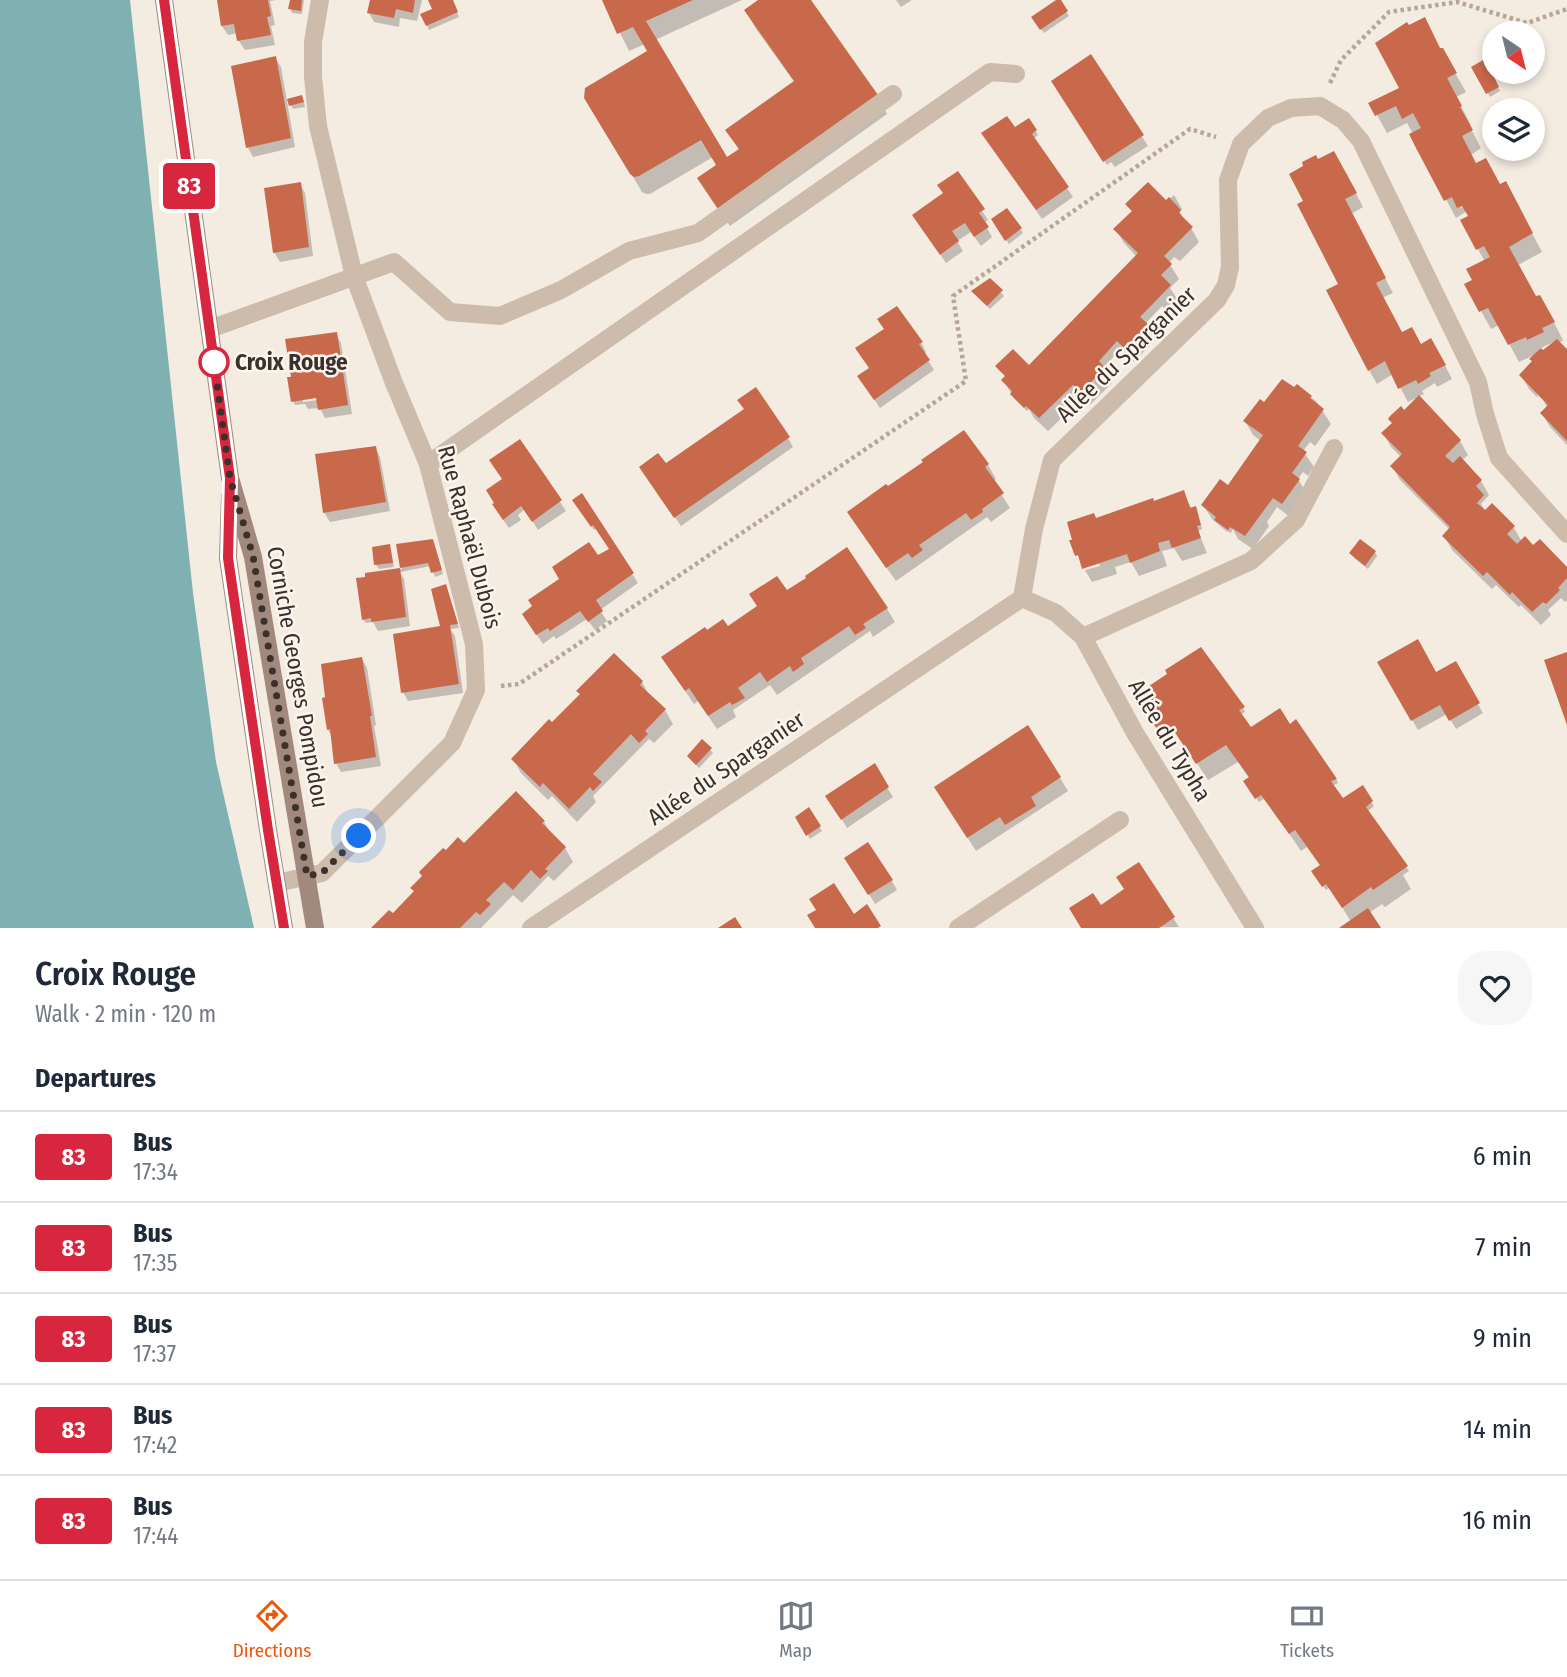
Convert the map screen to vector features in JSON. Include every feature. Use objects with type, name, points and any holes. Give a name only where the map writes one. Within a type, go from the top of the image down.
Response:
[{"type":"main road","name":"Corniche Georges Pompidou","points":[[164,0],[230,478],[253,556],[315,928]]},
{"type":"main road","name":"Corniche Georges Pompidou","points":[[230,478],[228,558],[284,928]]},
{"type":"street","name":"Rue Raphaël Dubois","points":[[277,883],[322,873],[452,743],[476,690],[474,644],[428,464],[354,276],[318,126],[313,42],[320,0]]},
{"type":"street","points":[[428,464],[990,72],[1016,74]]},
{"type":"street","points":[[210,329],[394,262],[450,312],[500,316],[561,290],[629,251],[698,233],[893,94]]},
{"type":"street","points":[[1320,106],[1343,120],[1361,141],[1478,382],[1499,458],[1567,534]]},
{"type":"street","name":"Allée du Sparganier","points":[[531,928],[1022,598],[1034,529],[1052,460],[1217,300],[1226,285],[1230,267],[1227,180],[1241,144],[1268,118],[1291,108],[1320,106]]},
{"type":"street","points":[[1083,637],[1251,561],[1296,520],[1335,448]]},
{"type":"street","name":"Allée du Typha","points":[[1022,598],[1056,613],[1083,637],[1135,733],[1255,928]]},
{"type":"street","points":[[958,928],[1120,820]]},
{"type":"path","points":[[1320,106],[1341,60],[1389,12],[1457,2],[1527,23],[1567,9]]},
{"type":"path","points":[[476,690],[519,684],[966,382],[953,296],[1190,130],[1241,144]]},
{"type":"water","points":[[0,0],[130,0],[193,593],[216,762],[254,928],[0,928]]},
{"type":"building","points":[[217,0],[268,0],[271,16],[267,17],[271,35],[237,41],[234,24],[221,26]]},
{"type":"building","points":[[290,0],[302,0],[301,11],[288,9]]},
{"type":"building","points":[[370,0],[415,0],[413,13],[396,9],[394,18],[367,13]]},
{"type":"building","points":[[428,0],[453,0],[458,12],[426,26],[420,14],[432,9]]},
{"type":"building","points":[[602,0],[693,0],[646,21],[727,157],[739,149],[725,130],[794,81],[744,10],[758,0],[811,0],[878,95],[718,209],[697,178],[716,165],[701,140],[634,177],[584,98],[585,88],[647,51],[633,27],[617,34]]},
{"type":"building","points":[[1056,0],[1061,0],[1068,11],[1040,30],[1031,17]]},
{"type":"building","points":[[1425,17],[1440,48],[1443,48],[1457,73],[1447,78],[1473,130],[1462,136],[1476,163],[1488,161],[1500,184],[1506,181],[1533,233],[1509,247],[1536,296],[1540,295],[1555,322],[1542,328],[1544,332],[1527,340],[1526,337],[1508,345],[1488,308],[1479,312],[1464,284],[1472,280],[1466,269],[1490,257],[1484,246],[1476,250],[1460,220],[1468,216],[1462,206],[1457,208],[1452,197],[1444,201],[1409,134],[1421,128],[1413,113],[1402,119],[1396,106],[1375,116],[1368,103],[1399,88],[1375,43],[1407,22],[1409,25]]},
{"type":"building","points":[[1091,54],[1144,135],[1103,162],[1051,81]]},
{"type":"building","points":[[276,56],[291,138],[246,148],[231,66]]},
{"type":"building","points":[[1482,61],[1482,84],[1498,84],[1499,87],[1486,94],[1471,67]]},
{"type":"building","points":[[302,95],[304,102],[289,106],[287,99]]},
{"type":"building","points":[[1007,116],[1015,127],[1029,118],[1037,130],[1032,134],[1069,187],[1036,210],[981,133]]},
{"type":"building","points":[[1334,151],[1357,193],[1345,199],[1386,278],[1376,283],[1402,332],[1412,327],[1421,344],[1431,338],[1446,365],[1429,373],[1431,376],[1418,384],[1416,380],[1398,389],[1385,361],[1368,371],[1326,290],[1338,284],[1297,204],[1303,201],[1289,174],[1303,166],[1302,162],[1316,155],[1318,159]]},
{"type":"building","points":[[958,171],[985,209],[979,213],[989,227],[974,237],[965,223],[952,231],[959,241],[940,255],[912,215],[943,193],[937,185]]},
{"type":"building","points":[[301,182],[309,247],[273,253],[264,188]]},
{"type":"building","points":[[1148,182],[1166,200],[1169,197],[1181,210],[1179,213],[1193,227],[1164,256],[1172,264],[1161,275],[1171,285],[1140,317],[1149,325],[1125,349],[1117,341],[1099,361],[1105,368],[1081,392],[1073,385],[1039,418],[1010,394],[1012,391],[1001,380],[1005,376],[995,366],[1013,349],[1029,365],[1138,253],[1113,229],[1132,211],[1125,204]]},
{"type":"building","points":[[1007,208],[1022,228],[1005,241],[991,219]]},
{"type":"building","points":[[990,278],[1003,290],[987,306],[971,291]]},
{"type":"building","points":[[897,306],[923,342],[919,344],[930,360],[874,400],[857,376],[869,368],[855,348],[884,329],[877,319]]},
{"type":"building","points":[[337,332],[348,405],[318,410],[316,398],[291,402],[287,377],[291,377],[285,339]]},
{"type":"building","points":[[1557,339],[1567,349],[1567,441],[1540,413],[1548,405],[1519,375],[1532,361],[1529,359]]},
{"type":"building","points":[[1282,379],[1294,387],[1297,384],[1324,409],[1298,446],[1307,452],[1292,473],[1300,479],[1282,504],[1273,498],[1245,536],[1230,527],[1228,530],[1214,520],[1216,517],[1201,505],[1220,479],[1228,485],[1263,435],[1243,421],[1260,399],[1264,402]]},
{"type":"building","points":[[756,387],[790,437],[674,518],[639,467],[658,453],[666,463],[744,409],[737,400]]},
{"type":"building","points":[[1419,395],[1461,440],[1445,456],[1453,463],[1460,456],[1482,480],[1476,486],[1484,495],[1477,503],[1485,510],[1492,503],[1515,526],[1507,534],[1517,544],[1525,536],[1533,545],[1540,539],[1567,567],[1567,578],[1558,588],[1560,590],[1546,604],[1543,602],[1532,612],[1487,572],[1483,576],[1442,536],[1450,527],[1390,466],[1402,454],[1381,433],[1392,423],[1388,419],[1390,416],[1401,406],[1404,410]]},
{"type":"building","points":[[964,430],[989,464],[985,467],[1004,493],[971,520],[966,513],[919,545],[923,550],[912,558],[908,553],[886,568],[847,512],[923,462],[921,460]]},
{"type":"building","points":[[520,439],[562,500],[532,522],[521,506],[503,520],[486,490],[502,479],[489,460]]},
{"type":"building","points":[[376,446],[386,502],[323,513],[315,454]]},
{"type":"building","points":[[1184,490],[1190,508],[1196,506],[1201,538],[1172,548],[1169,540],[1158,543],[1160,551],[1130,563],[1127,554],[1082,569],[1069,540],[1072,540],[1067,522],[1094,513],[1096,518]]},
{"type":"building","points":[[582,493],[634,573],[596,600],[603,611],[588,622],[580,611],[550,631],[548,628],[536,635],[522,614],[532,606],[528,600],[559,579],[552,567],[589,542],[598,555],[609,549],[572,500]]},
{"type":"building","points":[[433,539],[442,570],[431,573],[428,563],[400,568],[396,544]]},
{"type":"building","points":[[1360,539],[1376,551],[1365,566],[1349,553]]},
{"type":"building","points":[[390,544],[393,563],[374,565],[372,547]]},
{"type":"building","points":[[847,547],[888,608],[863,624],[866,628],[855,635],[849,626],[801,658],[804,664],[793,672],[790,666],[767,682],[760,672],[738,688],[745,698],[732,705],[730,702],[708,716],[689,688],[685,691],[661,657],[705,627],[707,630],[723,619],[728,626],[757,606],[749,594],[777,576],[787,590]]},
{"type":"building","points":[[400,568],[406,617],[371,622],[371,618],[362,620],[356,578],[365,577],[365,573]]},
{"type":"building","points":[[446,584],[458,624],[450,625],[459,684],[401,693],[393,634],[440,626],[431,589]]},
{"type":"building","points":[[1418,639],[1436,672],[1456,661],[1480,703],[1449,721],[1440,705],[1411,721],[1377,662]]},
{"type":"building","points":[[1201,647],[1245,707],[1239,710],[1251,727],[1280,708],[1290,724],[1296,719],[1337,779],[1331,781],[1343,798],[1363,785],[1373,801],[1366,807],[1408,866],[1373,890],[1371,887],[1342,908],[1326,884],[1322,887],[1311,871],[1320,865],[1295,830],[1289,834],[1261,795],[1255,799],[1243,781],[1249,777],[1226,745],[1196,764],[1172,728],[1162,736],[1150,719],[1154,714],[1140,692],[1167,674],[1165,670]]},
{"type":"building","points":[[1567,652],[1567,725],[1544,660]]},
{"type":"building","points":[[614,653],[643,681],[640,685],[666,709],[645,731],[648,734],[639,743],[631,734],[593,774],[602,782],[593,791],[590,787],[569,809],[543,783],[540,787],[511,759],[549,719],[552,722],[580,694],[576,691]]},
{"type":"building","points":[[362,657],[376,757],[334,764],[330,729],[327,730],[322,698],[325,697],[321,664]]},
{"type":"building","points":[[1028,725],[1061,777],[1031,797],[1036,806],[1005,825],[1000,817],[967,838],[934,787]]},
{"type":"building","points":[[702,739],[712,748],[696,765],[687,756]]},
{"type":"building","points":[[875,763],[889,787],[841,820],[825,796]]},
{"type":"building","points":[[516,791],[566,847],[545,869],[548,871],[540,879],[531,870],[513,890],[504,882],[486,900],[491,904],[480,915],[476,912],[460,928],[371,928],[389,910],[393,913],[414,891],[410,888],[422,876],[419,872],[443,848],[446,850],[458,837],[464,843]]},
{"type":"building","points":[[809,807],[821,826],[806,836],[795,817]]},
{"type":"building","points":[[868,842],[893,880],[868,895],[844,858]]},
{"type":"building","points":[[1139,862],[1175,917],[1159,928],[1081,928],[1069,908],[1093,893],[1101,905],[1124,889],[1116,877]]},
{"type":"building","points":[[834,883],[854,914],[867,904],[881,926],[815,928],[807,915],[816,910],[809,899]]},
{"type":"building","points":[[1368,908],[1381,928],[1339,928],[1362,912]]},
{"type":"building","points":[[735,917],[742,928],[718,928]]},
{"type":"bus line","name":"83","points":[[164,0],[230,478],[228,558],[284,928]]},
{"type":"place","name":"Croix Rouge","points":[[214,362]]},
{"type":"route","points":[[214,362],[230,478],[253,556],[307,876],[322,873],[359,836]]}]
